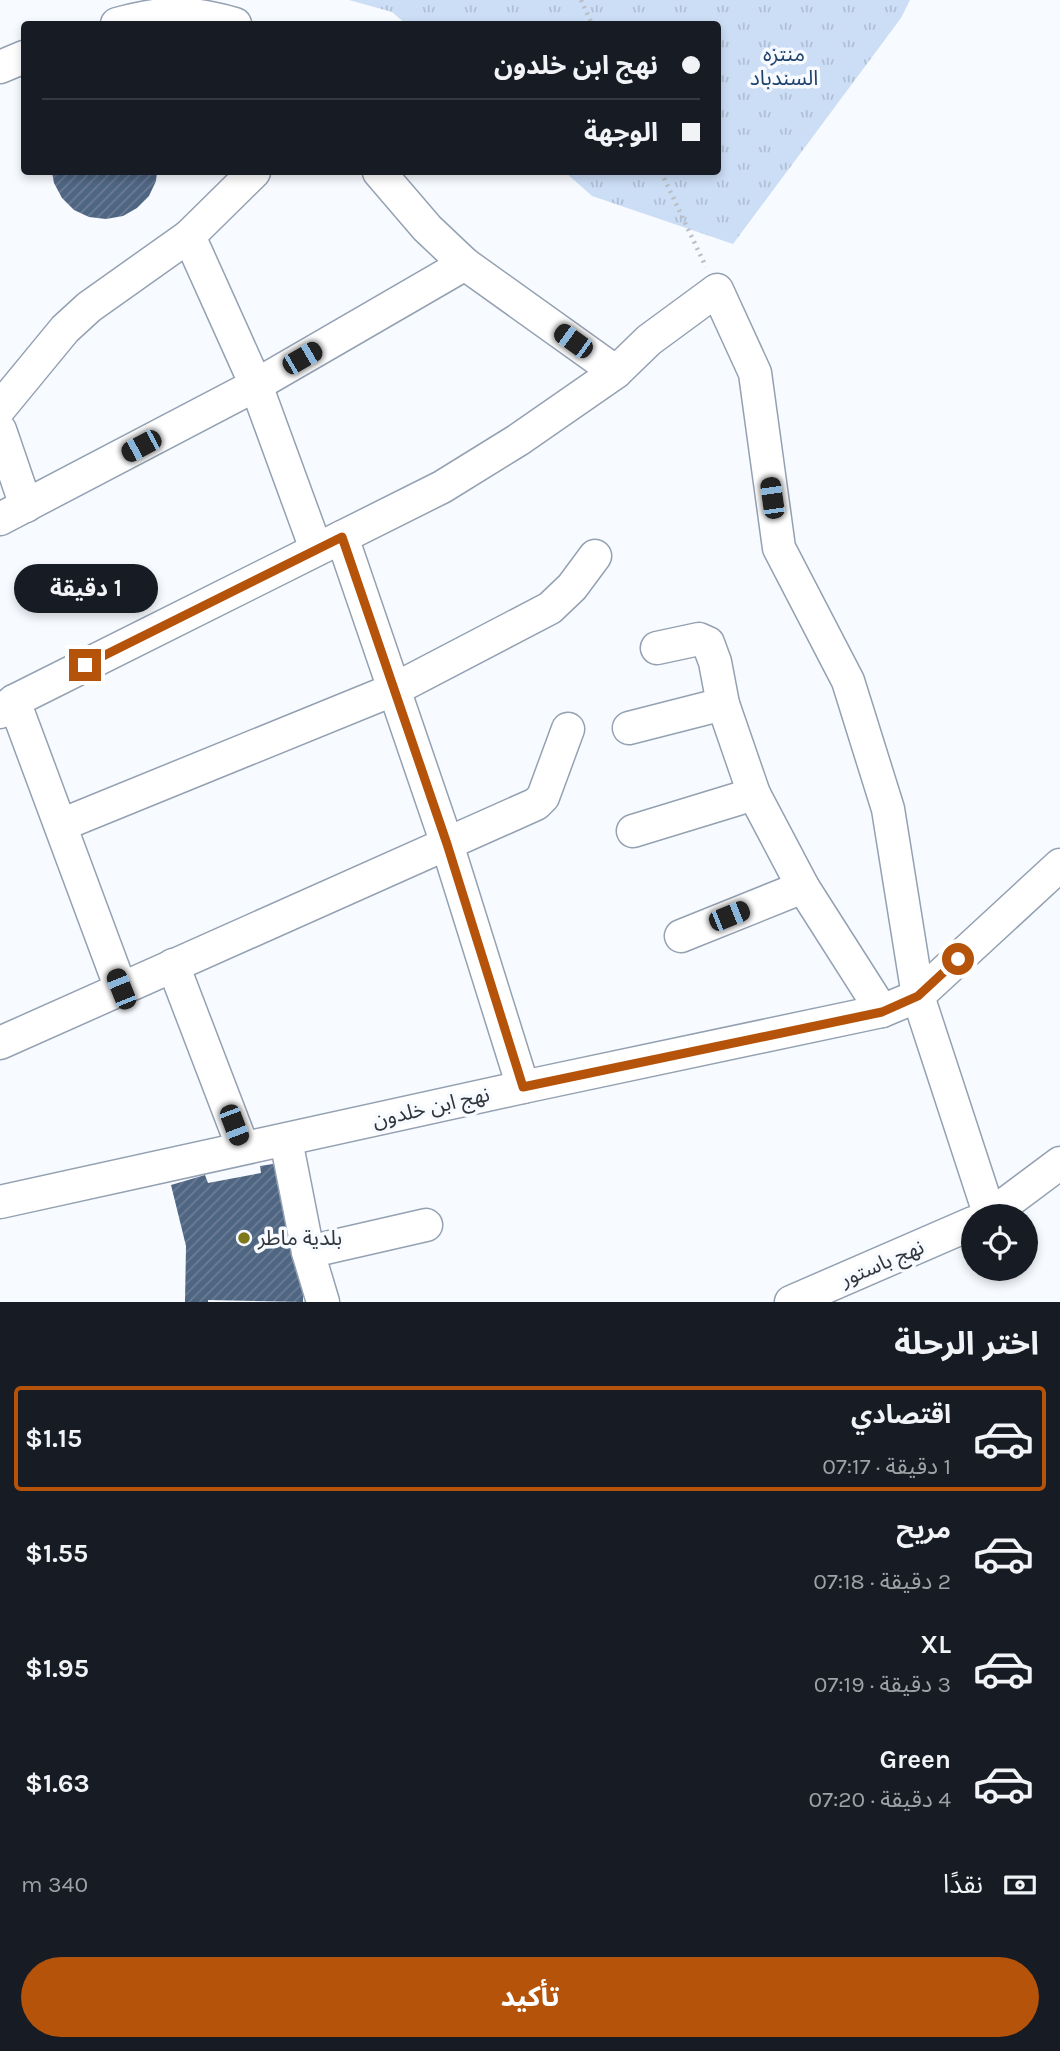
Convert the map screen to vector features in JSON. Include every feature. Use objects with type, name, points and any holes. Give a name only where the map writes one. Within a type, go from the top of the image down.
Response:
[{"type":"street","points":[[131,21],[164,14],[200,14],[224,21]]},
{"type":"street","points":[[0,67],[21,58]]},
{"type":"street","points":[[0,408],[89,307],[189,236],[251,175]]},
{"type":"street","points":[[382,175],[427,228],[465,264],[616,372]]},
{"type":"street","points":[[189,236],[395,689],[523,1087]]},
{"type":"street","points":[[0,430],[13,513],[256,385],[465,264]]},
{"type":"street","points":[[121,989],[61,825],[7,706],[442,487],[518,440],[616,372],[649,340],[717,290],[755,373],[779,548],[848,681],[888,809],[918,996],[986,1204]]},
{"type":"street","points":[[61,825],[395,689],[550,607],[572,587],[595,556]]},
{"type":"street","points":[[657,648],[699,639],[708,643],[715,662],[723,704],[754,794],[803,887],[882,1012]]},
{"type":"street","points":[[629,728],[723,704]]},
{"type":"street","points":[[0,1043],[48,1024],[173,965],[540,801],[568,729]]},
{"type":"street","points":[[633,831],[754,794]]},
{"type":"street","name":"نهج ابن خلدون","points":[[0,1202],[523,1087],[882,1012],[918,996],[1060,865]]},
{"type":"street","points":[[681,936],[803,887]]},
{"type":"street","points":[[173,965],[243,1148]]},
{"type":"street","points":[[286,1140],[309,1252],[323,1302]]},
{"type":"street","points":[[1006,1204],[1060,1163]]},
{"type":"street","points":[[309,1252],[426,1225]]},
{"type":"street","name":"نهج باستور","points":[[791,1302],[961,1228]]},
{"type":"path","points":[[581,0],[591,21]]},
{"type":"path","points":[[663,175],[717,290]]},
{"type":"green space","name":"منتزه السندباد","points":[[349,0],[910,0],[901,18],[733,244],[592,196],[568,175],[721,175],[721,21],[402,21],[392,12]]},
{"type":"building","points":[[53,175],[157,175],[149,196],[137,208],[123,216],[106,219],[89,217],[74,210],[62,198]]},
{"type":"building","name":"بلدية ماطر","points":[[286,1162],[303,1230],[303,1302],[185,1302],[186,1246],[171,1185],[205,1175],[208,1183],[261,1173],[260,1166]]},
{"type":"place","name":"بلدية ماطر","points":[[244,1238]]},
{"type":"route","points":[[85,665],[342,537],[447,844],[523,1087],[882,1012],[918,996],[958,959]]}]
